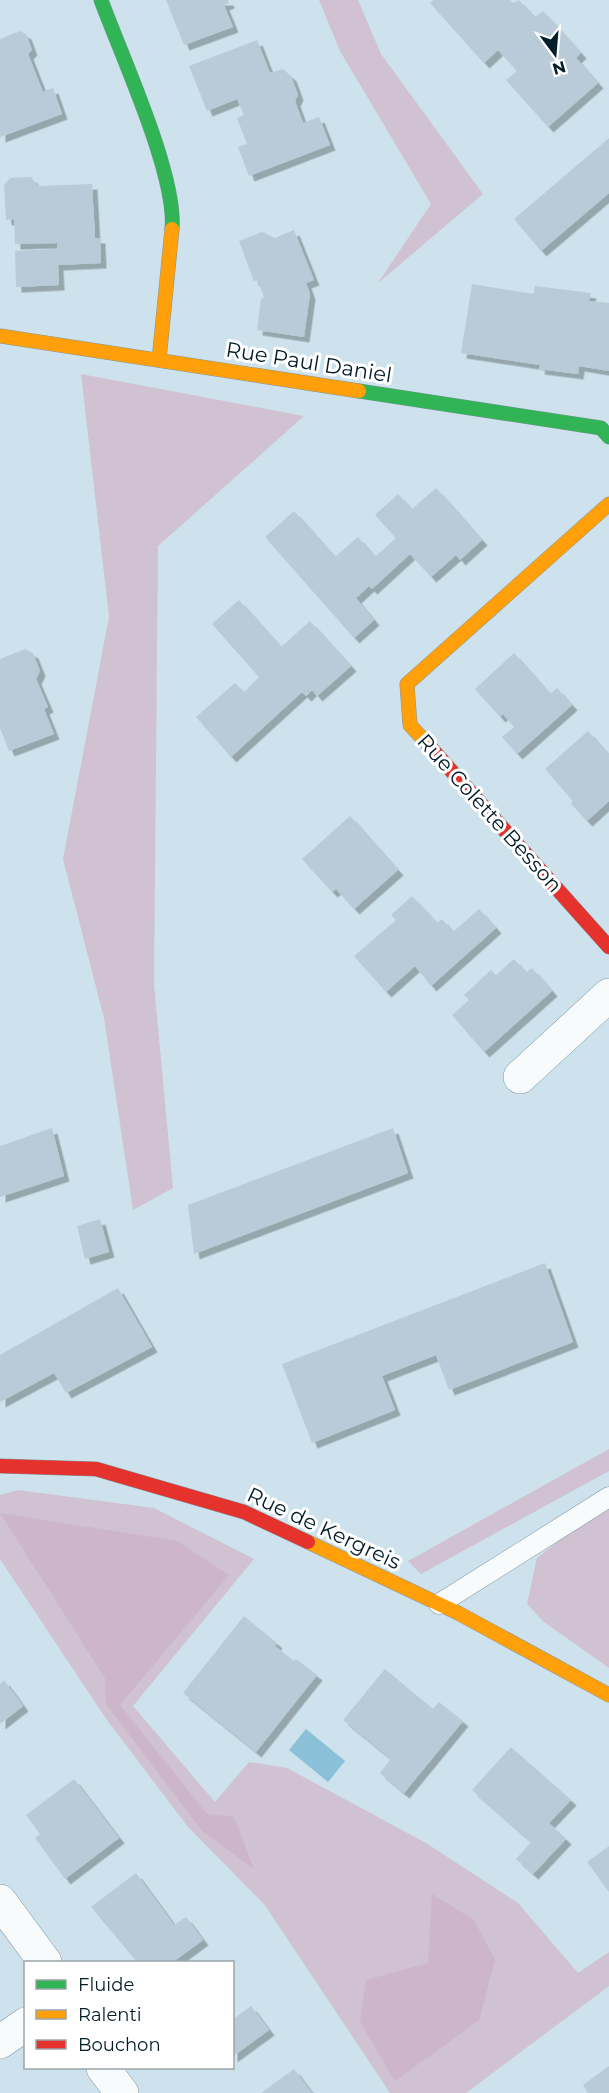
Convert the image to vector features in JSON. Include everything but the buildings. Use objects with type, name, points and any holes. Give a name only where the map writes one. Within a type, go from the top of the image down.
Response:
[{"type":"street","points":[[101,0],[157,150],[173,214],[159,360]]},
{"type":"street","name":"Rue Paul Daniel","points":[[0,336],[601,428],[609,437]]},
{"type":"street","name":"Rue Colette Besson","points":[[609,504],[407,684],[410,725],[609,947]]},
{"type":"street","points":[[520,1077],[609,995]]},
{"type":"street","name":"Rue de Kergreis","points":[[0,1466],[96,1469],[244,1512],[439,1604],[600,1688],[609,1695]]},
{"type":"street","points":[[0,1901],[44,1961]]},
{"type":"street","points":[[0,2042],[24,2025]]},
{"type":"street","points":[[104,2069],[122,2093]]},
{"type":"lane","points":[[439,1604],[609,1497]]},
{"type":"shaded area","points":[[319,0],[358,0],[381,54],[483,194],[378,283],[431,204],[340,51]]},
{"type":"shaded area","points":[[81,374],[304,416],[158,546],[154,984],[173,1188],[133,1210],[104,1018],[63,859],[109,617]]},
{"type":"shaded area","points":[[609,1449],[609,1471],[421,1574],[408,1561]]},
{"type":"shaded area","points":[[18,1490],[154,1508],[254,1559],[133,1706],[215,1802],[249,1762],[287,1768],[426,1843],[518,1903],[578,1973],[609,1952],[609,1986],[466,2093],[390,2093],[264,1904],[188,1827],[107,1720],[0,1559],[0,1495]]},
{"type":"shaded area","points":[[609,1510],[609,1668],[544,1622],[527,1604],[537,1558],[563,1537]]},
{"type":"shaded area","points":[[0,1513],[177,1541],[229,1575],[120,1705],[207,1814],[234,1817],[254,1869],[202,1831],[106,1704],[105,1678]]},
{"type":"shaded area","points":[[432,1894],[474,1920],[495,1960],[479,2020],[395,2081],[360,2022],[366,1980],[428,1963]]},
{"type":"water","points":[[306,1729],[345,1761],[328,1782],[289,1750]]},
{"type":"traffic: fast","points":[[101,0],[157,147],[166,178],[172,229]]},
{"type":"traffic: fast","points":[[359,391],[601,428],[609,437]]},
{"type":"traffic: slow","points":[[159,360],[172,229]]},
{"type":"traffic: slow","points":[[0,336],[359,391]]},
{"type":"traffic: slow","points":[[431,748],[410,725],[407,684],[609,504]]},
{"type":"traffic: slow","points":[[308,1542],[458,1613],[609,1695]]},
{"type":"traffic: jam","points":[[431,748],[609,947]]},
{"type":"traffic: jam","points":[[0,1466],[96,1469],[244,1512],[308,1542]]}]
